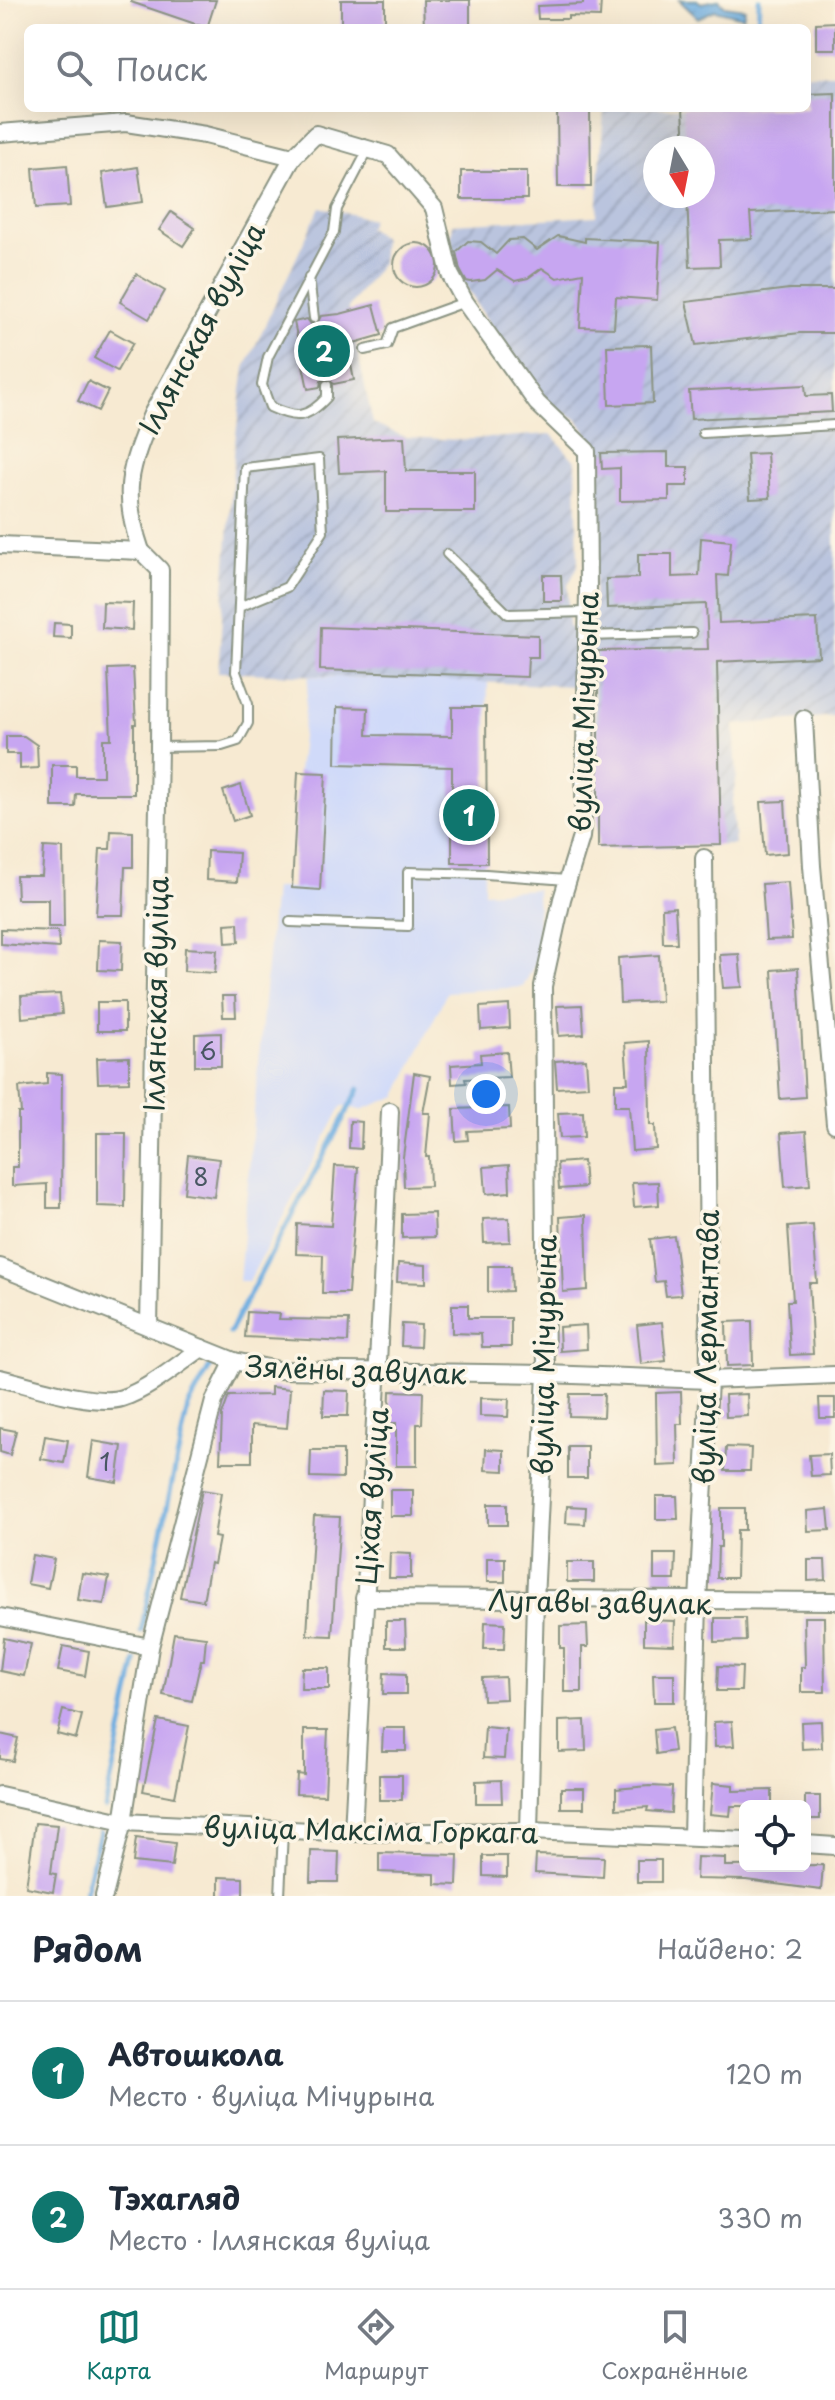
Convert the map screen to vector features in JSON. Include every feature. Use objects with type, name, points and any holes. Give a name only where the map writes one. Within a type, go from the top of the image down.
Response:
[{"type":"street","points":[[0,133],[126,123],[205,135],[293,157]]},
{"type":"street","name":"вуліца Мічурына","points":[[293,157],[316,134],[388,155],[434,208],[450,274],[465,302],[537,403],[587,451],[584,805],[581,837],[543,986],[546,1374],[535,1600],[529,1831]]},
{"type":"street","name":"Іллянская вуліца","points":[[149,1327],[160,570],[141,551],[132,524],[128,489],[141,439],[152,414],[293,157]]},
{"type":"street","points":[[0,545],[141,551]]},
{"type":"street","points":[[804,719],[812,866],[835,1124]]},
{"type":"street","name":"вуліца Лермантава","points":[[692,1836],[698,1602],[709,1380],[704,858]]},
{"type":"street","name":"Ціхая вуліца","points":[[353,1833],[390,1111]]},
{"type":"street","points":[[0,1267],[234,1361]]},
{"type":"street","points":[[0,1378],[97,1400],[119,1399],[138,1391],[202,1348]]},
{"type":"street","name":"Зялёны завулак","points":[[104,1896],[123,1822],[150,1647],[214,1401],[234,1361],[277,1370],[709,1380],[835,1375]]},
{"type":"street","name":"Лугавы завулак","points":[[364,1598],[835,1601]]},
{"type":"street","points":[[0,1617],[150,1647]]},
{"type":"street","name":"вуліца Максіма Горкага","points":[[0,1795],[123,1822],[353,1833],[529,1831],[739,1840]]},
{"type":"street","points":[[811,1844],[835,1846]]},
{"type":"lane","points":[[327,385],[327,397],[314,411],[290,416],[270,407],[262,385],[268,357],[334,232],[337,209],[369,149]]},
{"type":"lane","points":[[309,277],[314,318]]},
{"type":"lane","points":[[365,350],[387,345],[393,328],[465,302]]},
{"type":"lane","points":[[703,433],[835,425]]},
{"type":"lane","points":[[159,747],[222,746],[238,741],[248,723],[248,704],[236,672],[245,468],[319,459],[323,532],[287,587],[239,607]]},
{"type":"lane","points":[[447,554],[508,614],[587,612]]},
{"type":"lane","points":[[586,636],[692,633]]},
{"type":"lane","points":[[290,922],[408,926],[408,872],[568,880]]},
{"type":"lane","points":[[280,1896],[283,1831]]},
{"type":"shaded area","points":[[811,74],[835,74],[835,716],[734,725],[737,776],[732,805],[735,845],[598,848],[593,651],[598,450],[578,420],[548,403],[500,341],[455,269],[451,238],[453,224],[597,216],[604,112],[811,112]]},
{"type":"shaded area","points":[[320,207],[372,219],[368,228],[383,238],[381,264],[348,308],[373,423],[405,437],[459,440],[551,434],[576,462],[578,566],[568,585],[568,626],[577,634],[575,686],[218,672],[235,442],[245,368]]},
{"type":"shaded area","points":[[309,676],[488,682],[484,892],[537,889],[539,956],[523,987],[447,992],[397,1096],[361,1110],[342,1106],[249,1281],[239,1281],[274,888],[292,888],[298,772]]},
{"type":"water","points":[[679,0],[697,0],[701,3],[719,0],[725,6],[745,9],[743,17],[715,10],[698,18]]},
{"type":"building","points":[[216,0],[208,24],[195,24],[131,2]]},
{"type":"building","points":[[341,0],[385,0],[385,24],[341,24]]},
{"type":"building","points":[[423,0],[470,0],[470,24],[424,24]]},
{"type":"building","points":[[583,0],[601,0],[600,17],[538,19],[537,6],[583,4]]},
{"type":"building","points":[[835,22],[835,49],[816,49],[816,23]]},
{"type":"building","points":[[835,93],[835,209],[750,213],[752,239],[719,240],[720,266],[690,267],[688,208],[715,208],[715,136],[684,136],[683,112],[811,112],[811,94]]},
{"type":"building","points":[[557,112],[590,112],[591,187],[558,187]]},
{"type":"building","points":[[67,165],[70,206],[36,208],[33,168]]},
{"type":"building","points":[[138,167],[143,202],[107,207],[102,173]]},
{"type":"building","points":[[461,171],[527,171],[527,199],[461,199]]},
{"type":"building","points":[[171,212],[195,228],[183,246],[159,230]]},
{"type":"building","points":[[558,236],[585,242],[585,238],[660,242],[657,300],[616,297],[614,328],[580,327],[583,273],[557,278],[542,268],[528,278],[515,281],[497,270],[485,280],[471,282],[466,281],[460,270],[456,252],[468,241],[481,242],[496,254],[509,240],[523,239],[537,250]]},
{"type":"building","points":[[416,243],[431,250],[438,265],[431,280],[416,287],[401,280],[394,265],[401,250]]},
{"type":"building","points":[[136,274],[165,291],[149,319],[120,302]]},
{"type":"building","points":[[789,289],[835,289],[835,333],[800,333],[696,345],[686,302]]},
{"type":"building","points":[[374,305],[382,335],[347,345],[354,380],[334,384],[326,378],[321,381],[320,387],[308,389],[294,322],[307,319],[316,325],[321,316]]},
{"type":"building","points":[[110,330],[133,343],[117,371],[94,358]]},
{"type":"building","points":[[651,345],[653,403],[609,405],[607,346]]},
{"type":"building","points":[[88,381],[108,391],[98,411],[78,401]]},
{"type":"building","points":[[805,385],[806,396],[831,395],[832,412],[691,419],[689,391]]},
{"type":"building","points":[[404,437],[406,471],[475,471],[475,512],[386,512],[386,471],[339,473],[337,440]]},
{"type":"building","points":[[668,452],[668,467],[688,467],[688,486],[669,486],[669,500],[620,501],[620,468],[602,469],[601,453]]},
{"type":"building","points":[[767,453],[770,498],[750,499],[747,454]]},
{"type":"building","points":[[701,538],[731,541],[728,576],[717,575],[719,623],[817,619],[819,657],[717,662],[721,845],[598,848],[598,651],[708,649],[706,604],[607,608],[606,579],[638,578],[638,554],[672,554],[672,577],[699,576]]},
{"type":"building","points":[[543,575],[561,575],[562,601],[543,601]]},
{"type":"building","points":[[103,602],[133,603],[132,630],[102,628]]},
{"type":"building","points":[[54,623],[71,624],[71,638],[53,637]]},
{"type":"building","points":[[321,627],[538,635],[538,657],[528,657],[527,677],[320,670]]},
{"type":"building","points":[[133,668],[136,724],[134,794],[76,794],[75,807],[52,807],[52,765],[76,765],[76,776],[103,776],[103,739],[111,739],[108,669]]},
{"type":"building","points":[[337,707],[368,708],[367,735],[452,736],[452,707],[486,707],[487,863],[452,863],[452,767],[336,764]]},
{"type":"building","points":[[6,736],[24,736],[37,745],[38,768],[20,769],[20,754],[6,754]]},
{"type":"building","points":[[298,772],[326,773],[320,890],[292,888]]},
{"type":"building","points":[[241,785],[250,815],[233,821],[223,791]]},
{"type":"building","points":[[785,801],[788,853],[765,855],[761,802]]},
{"type":"building","points":[[111,831],[133,832],[133,867],[125,867],[123,915],[96,915],[100,849],[110,849]]},
{"type":"building","points":[[44,847],[63,848],[64,927],[48,927],[48,899],[17,899],[16,876],[42,876]]},
{"type":"building","points":[[207,851],[239,853],[237,882],[206,880]]},
{"type":"building","points":[[788,882],[792,939],[766,940],[762,884]]},
{"type":"building","points":[[675,907],[677,943],[663,943],[662,908]]},
{"type":"building","points":[[238,923],[239,942],[226,943],[225,924]]},
{"type":"building","points":[[1,929],[58,931],[59,948],[1,944]]},
{"type":"building","points":[[99,940],[122,941],[121,971],[98,970]]},
{"type":"building","points":[[185,948],[217,950],[215,973],[184,971]]},
{"type":"building","points":[[739,954],[742,987],[723,988],[720,955]]},
{"type":"building","points":[[659,955],[661,1001],[620,1003],[618,958]]},
{"type":"building","points":[[798,968],[805,1097],[780,1099],[772,970]]},
{"type":"building","points":[[60,994],[62,1014],[22,1018],[21,996]]},
{"type":"building","points":[[222,996],[235,996],[236,1017],[223,1017]]},
{"type":"building","points":[[97,1002],[125,1002],[125,1031],[97,1031]]},
{"type":"building","points":[[509,1005],[510,1028],[481,1030],[480,1007]]},
{"type":"building","points":[[582,1005],[584,1034],[559,1036],[557,1006]]},
{"type":"building","points":[[221,1033],[221,1066],[195,1066],[195,1034]]},
{"type":"building","points":[[649,1041],[650,1125],[655,1125],[656,1149],[632,1151],[629,1106],[615,1106],[615,1083],[628,1083],[625,1043]]},
{"type":"building","points":[[507,1052],[509,1077],[465,1079],[466,1083],[452,1084],[451,1065],[481,1063],[480,1054]]},
{"type":"building","points":[[129,1057],[129,1082],[98,1083],[97,1058]]},
{"type":"building","points":[[586,1059],[588,1086],[557,1088],[555,1061]]},
{"type":"building","points":[[47,1073],[62,1074],[61,1208],[47,1208],[47,1184],[12,1186],[12,1167],[18,1167],[19,1087],[47,1084]]},
{"type":"building","points":[[414,1073],[430,1076],[423,1113],[430,1113],[426,1157],[429,1157],[430,1186],[404,1187],[403,1157]]},
{"type":"building","points":[[509,1107],[510,1129],[467,1131],[468,1140],[456,1141],[454,1109]]},
{"type":"building","points":[[583,1112],[584,1137],[560,1138],[558,1113]]},
{"type":"building","points":[[350,1121],[362,1122],[361,1149],[349,1148]]},
{"type":"building","points":[[806,1131],[810,1185],[785,1187],[781,1133]]},
{"type":"building","points":[[97,1133],[126,1133],[125,1207],[97,1206]]},
{"type":"building","points":[[188,1155],[219,1159],[214,1197],[184,1193]]},
{"type":"building","points":[[583,1161],[585,1187],[559,1189],[557,1163]]},
{"type":"building","points":[[509,1165],[510,1192],[486,1194],[484,1167]]},
{"type":"building","points":[[335,1166],[358,1167],[348,1293],[322,1293],[323,1255],[296,1254],[297,1224],[331,1226]]},
{"type":"building","points":[[658,1182],[659,1205],[634,1207],[632,1183]]},
{"type":"building","points":[[434,1213],[435,1237],[402,1238],[402,1214]]},
{"type":"building","points":[[586,1215],[588,1290],[563,1292],[560,1217]]},
{"type":"building","points":[[509,1218],[510,1242],[484,1243],[483,1219]]},
{"type":"building","points":[[813,1225],[817,1283],[809,1283],[813,1354],[790,1355],[787,1301],[793,1301],[788,1227]]},
{"type":"building","points":[[674,1236],[681,1295],[666,1296],[664,1281],[655,1282],[650,1239]]},
{"type":"building","points":[[398,1263],[426,1265],[426,1283],[397,1282]]},
{"type":"building","points":[[488,1266],[511,1266],[512,1291],[488,1292]]},
{"type":"building","points":[[452,1305],[468,1305],[468,1318],[511,1318],[511,1347],[482,1347],[481,1334],[452,1333]]},
{"type":"building","points":[[247,1312],[280,1314],[279,1319],[349,1320],[348,1342],[245,1337]]},
{"type":"building","points":[[752,1321],[753,1365],[727,1366],[726,1322]]},
{"type":"building","points":[[662,1322],[666,1361],[641,1364],[637,1325]]},
{"type":"building","points":[[402,1324],[421,1325],[420,1347],[401,1346]]},
{"type":"building","points":[[586,1325],[587,1349],[560,1351],[559,1327]]},
{"type":"building","points":[[271,1387],[290,1389],[287,1428],[252,1425],[252,1462],[220,1462],[222,1415],[229,1396],[271,1395]]},
{"type":"building","points":[[324,1390],[349,1391],[348,1416],[323,1416]]},
{"type":"building","points":[[390,1391],[423,1392],[422,1424],[417,1424],[417,1466],[396,1466],[396,1423],[389,1423]]},
{"type":"building","points":[[681,1392],[682,1424],[677,1424],[678,1465],[657,1466],[656,1393]]},
{"type":"building","points":[[570,1394],[604,1394],[603,1417],[569,1416]]},
{"type":"building","points":[[747,1394],[748,1416],[726,1417],[725,1395]]},
{"type":"building","points":[[480,1398],[509,1399],[508,1417],[480,1416]]},
{"type":"building","points":[[819,1398],[835,1398],[835,1418],[820,1418]]},
{"type":"building","points":[[0,1428],[16,1431],[10,1455],[0,1452]]},
{"type":"building","points":[[45,1436],[68,1440],[64,1463],[41,1459]]},
{"type":"building","points":[[93,1441],[122,1446],[117,1482],[88,1477]]},
{"type":"building","points":[[568,1446],[587,1446],[587,1478],[568,1478]]},
{"type":"building","points":[[726,1447],[751,1448],[750,1471],[725,1471]]},
{"type":"building","points":[[486,1449],[504,1450],[504,1471],[485,1470]]},
{"type":"building","points":[[311,1450],[343,1450],[343,1478],[310,1477]]},
{"type":"building","points":[[829,1454],[830,1475],[811,1476],[809,1455]]},
{"type":"building","points":[[202,1490],[221,1493],[214,1537],[219,1538],[214,1564],[210,1563],[203,1601],[180,1597]]},
{"type":"building","points":[[390,1490],[413,1490],[413,1516],[390,1516]]},
{"type":"building","points":[[656,1496],[677,1496],[678,1519],[656,1519]]},
{"type":"building","points":[[488,1504],[507,1504],[507,1525],[488,1525]]},
{"type":"building","points":[[567,1506],[586,1507],[585,1524],[566,1523]]},
{"type":"building","points":[[721,1508],[745,1508],[745,1530],[737,1530],[736,1578],[717,1578]]},
{"type":"building","points":[[828,1509],[830,1530],[808,1531],[807,1511]]},
{"type":"building","points":[[314,1516],[340,1517],[332,1636],[307,1635]]},
{"type":"building","points":[[390,1553],[411,1554],[411,1578],[389,1578]]},
{"type":"building","points":[[654,1554],[676,1554],[675,1580],[654,1580]]},
{"type":"building","points":[[32,1555],[54,1559],[48,1588],[27,1584]]},
{"type":"building","points":[[487,1558],[505,1558],[505,1582],[487,1582]]},
{"type":"building","points":[[808,1560],[825,1560],[826,1580],[808,1581]]},
{"type":"building","points":[[567,1562],[594,1562],[594,1582],[567,1582]]},
{"type":"building","points":[[82,1573],[109,1577],[104,1604],[78,1600]]},
{"type":"building","points":[[804,1617],[824,1617],[825,1692],[801,1692],[801,1667],[805,1667]]},
{"type":"building","points":[[715,1618],[745,1618],[746,1641],[715,1642]]},
{"type":"building","points":[[644,1620],[675,1621],[674,1645],[644,1644]]},
{"type":"building","points":[[386,1621],[405,1621],[406,1647],[386,1647]]},
{"type":"building","points":[[485,1622],[505,1623],[504,1649],[484,1649]]},
{"type":"building","points":[[587,1625],[588,1647],[582,1647],[582,1692],[564,1692],[564,1648],[560,1648],[560,1626]]},
{"type":"building","points":[[174,1633],[206,1637],[204,1660],[201,1660],[192,1701],[163,1695]]},
{"type":"building","points":[[4,1638],[31,1644],[24,1676],[0,1671]]},
{"type":"building","points":[[63,1646],[89,1651],[85,1676],[58,1671]]},
{"type":"building","points":[[718,1666],[742,1667],[741,1691],[717,1691]]},
{"type":"building","points":[[302,1668],[329,1668],[329,1689],[301,1689]]},
{"type":"building","points":[[384,1673],[406,1674],[406,1694],[383,1694]]},
{"type":"building","points":[[653,1674],[674,1674],[674,1702],[654,1702]]},
{"type":"building","points":[[505,1677],[506,1699],[483,1700],[482,1678]]},
{"type":"building","points":[[63,1710],[82,1715],[76,1739],[57,1734]]},
{"type":"building","points":[[158,1720],[189,1726],[175,1797],[143,1791]]},
{"type":"building","points":[[585,1720],[586,1751],[559,1752],[559,1721]]},
{"type":"building","points":[[732,1721],[734,1746],[715,1747],[714,1722]]},
{"type":"building","points":[[821,1721],[822,1748],[802,1749],[801,1722]]},
{"type":"building","points":[[485,1727],[506,1729],[504,1759],[483,1758]]},
{"type":"building","points":[[383,1728],[406,1728],[406,1751],[382,1751]]},
{"type":"building","points":[[671,1728],[674,1751],[656,1754],[654,1730]]},
{"type":"building","points":[[304,1730],[328,1730],[325,1795],[296,1794],[297,1774],[304,1775]]},
{"type":"building","points":[[0,1734],[18,1738],[13,1761],[0,1759]]},
{"type":"building","points":[[379,1775],[402,1775],[402,1800],[379,1800]]},
{"type":"building","points":[[501,1780],[502,1803],[476,1803],[476,1781]]},
{"type":"building","points":[[713,1783],[733,1785],[733,1791],[772,1790],[772,1800],[739,1800],[739,1806],[731,1806],[730,1816],[710,1814]]},
{"type":"building","points":[[672,1787],[671,1813],[647,1811],[648,1807],[616,1809],[616,1789]]},
{"type":"building","points":[[561,1788],[584,1788],[584,1808],[561,1808]]},
{"type":"building","points":[[805,1796],[820,1796],[820,1819],[811,1819],[811,1800],[805,1800]]},
{"type":"building","points":[[35,1823],[57,1825],[51,1873],[56,1874],[53,1892],[26,1887]]},
{"type":"building","points":[[136,1838],[175,1843],[172,1866],[133,1862]]},
{"type":"building","points":[[311,1851],[339,1852],[338,1882],[310,1882]]},
{"type":"building","points":[[379,1853],[458,1855],[457,1885],[435,1884],[435,1874],[379,1872]]},
{"type":"building","points":[[536,1855],[604,1857],[603,1877],[535,1873]]},
{"type":"building","points":[[483,1856],[507,1856],[507,1877],[483,1876]]},
{"type":"building","points":[[697,1857],[725,1858],[725,1866],[739,1866],[739,1872],[811,1872],[811,1865],[823,1865],[821,1890],[746,1880],[696,1879]]},
{"type":"building","points":[[637,1860],[661,1860],[661,1882],[637,1882]]},
{"type":"building","points":[[219,1877],[243,1878],[243,1896],[219,1896]]},
{"type":"waterway","points":[[758,24],[759,0]]},
{"type":"waterway","points":[[229,1333],[359,1089]]},
{"type":"waterway","points":[[141,1631],[188,1407],[212,1363]]},
{"type":"waterway","points":[[105,1808],[136,1661]]},
{"type":"waterway","points":[[84,1896],[100,1832]]},
{"type":"place","name":"Тэхагляд","points":[[324,351]]},
{"type":"place","name":"Автошкола","points":[[469,815]]}]
